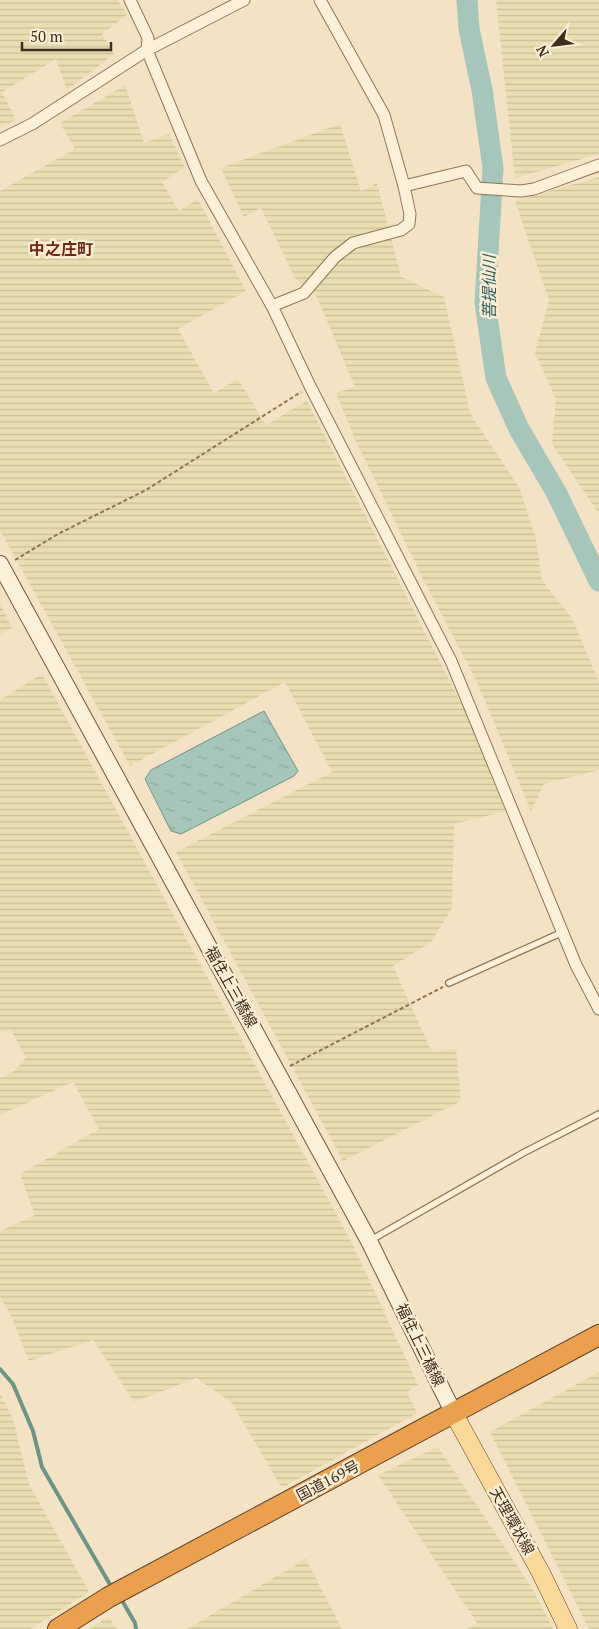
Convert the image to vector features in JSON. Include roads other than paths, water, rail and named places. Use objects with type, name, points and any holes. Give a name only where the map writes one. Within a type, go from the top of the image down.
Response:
[{"type":"highway","name":"国道169号","points":[[58,1629],[115,1594],[599,1335]]},
{"type":"main road","name":"福住上三橋線","points":[[1,567],[369,1241],[454,1414]]},
{"type":"main road","name":"天理環状線","points":[[454,1414],[541,1573],[568,1629]]},
{"type":"street","points":[[130,0],[148,38],[147,50],[201,181],[272,306],[310,386],[451,661],[576,965],[599,1009]]},
{"type":"street","points":[[0,140],[32,124],[147,50],[244,0]]},
{"type":"street","points":[[272,306],[304,293],[335,257],[353,243],[401,230],[409,224],[410,214],[404,186],[384,115],[320,0]]},
{"type":"street","points":[[404,186],[466,171],[477,188],[521,191],[534,189],[599,164]]},
{"type":"lane","points":[[449,983],[563,932]]},
{"type":"lane","points":[[369,1241],[523,1153],[599,1114]]},
{"type":"water","points":[[264,711],[298,771],[294,776],[181,834],[171,831],[145,779],[151,770]]},
{"type":"waterway","name":"菩提仙川","points":[[467,0],[469,29],[482,90],[493,168],[485,303],[496,378],[519,429],[556,492],[599,581]]},
{"type":"waterway","points":[[0,1369],[13,1384],[33,1431],[42,1467],[112,1588]]},
{"type":"waterway","points":[[120,1597],[135,1623],[136,1629]]},
{"type":"district","name":"中之庄町","points":[[61,249]]}]
